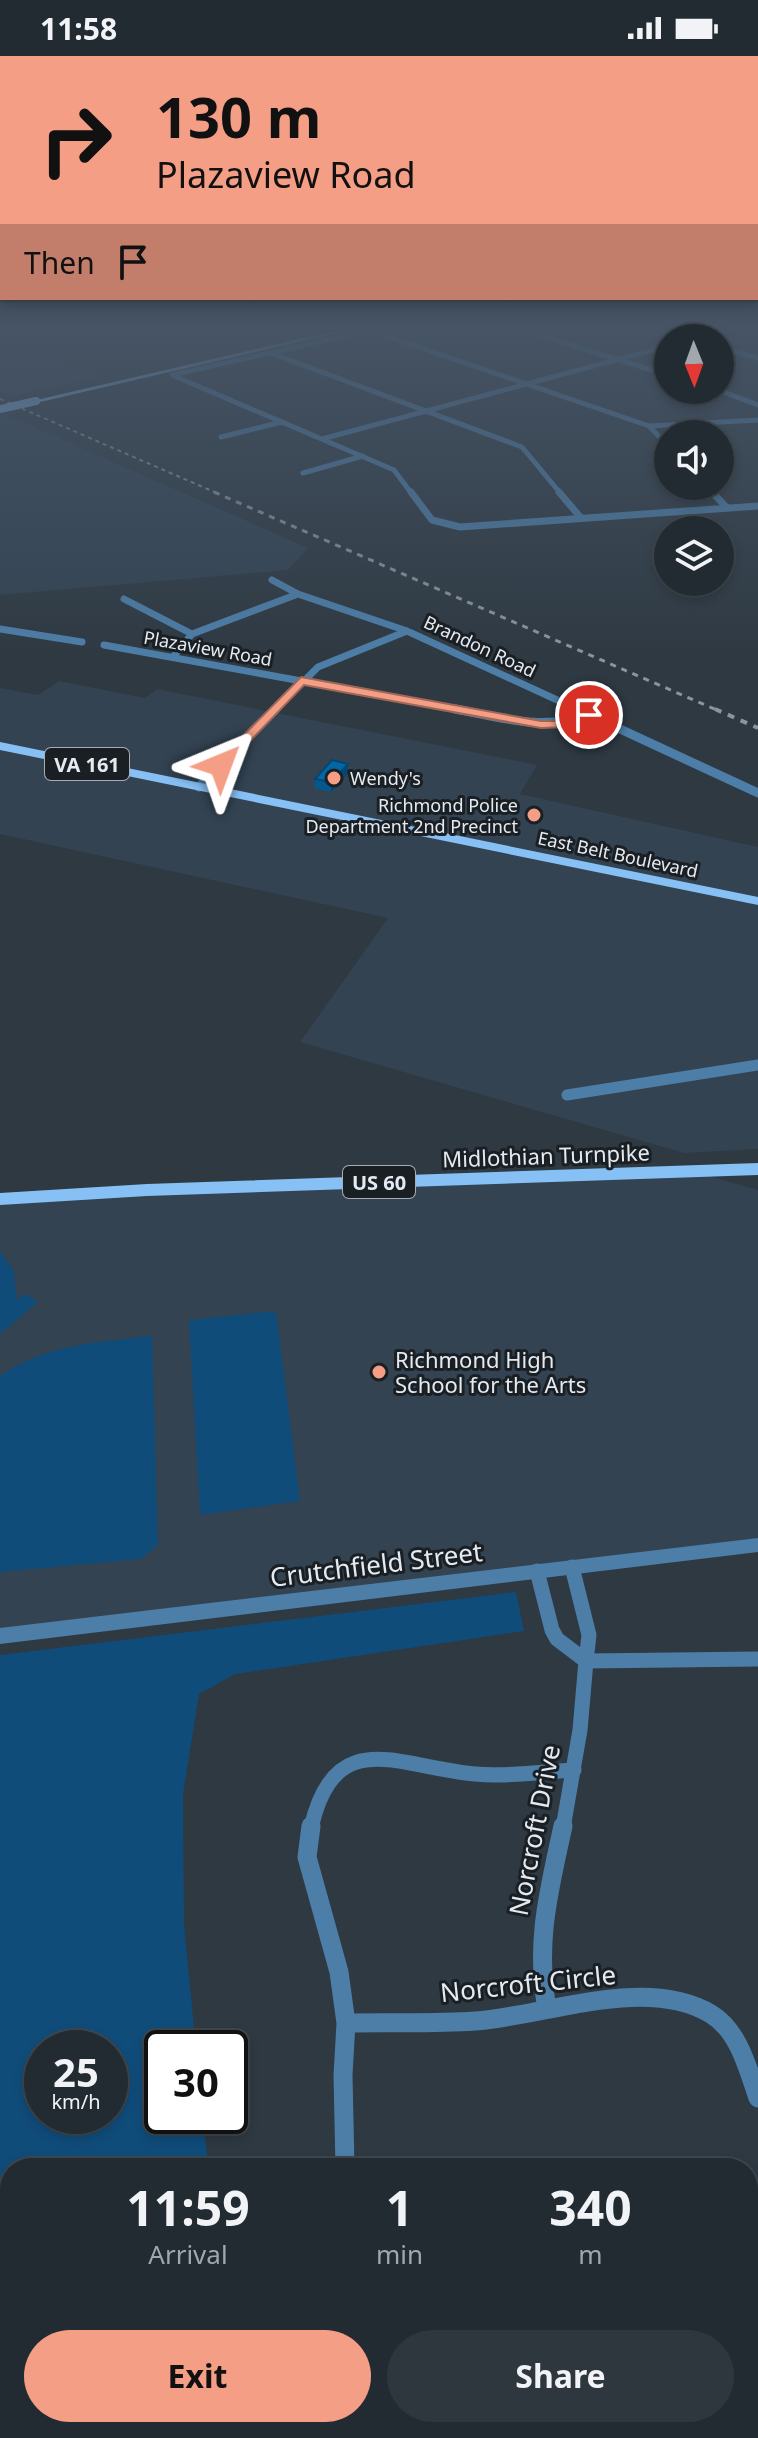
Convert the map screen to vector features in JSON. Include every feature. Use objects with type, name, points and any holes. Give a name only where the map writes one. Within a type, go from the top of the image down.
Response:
[{"type":"main road","name":"East Belt Boulevard","points":[[0,737],[758,901]]},
{"type":"main road","name":"East Belt Boulevard","points":[[0,746],[758,891]]},
{"type":"main road","name":"Midlothian Turnpike","points":[[0,1187],[190,1177],[758,1157]]},
{"type":"main road","name":"Midlothian Turnpike","points":[[0,1199],[162,1190],[758,1169]]},
{"type":"street","points":[[315,436],[394,470],[432,520],[446,525],[460,527],[758,506]]},
{"type":"street","points":[[322,439],[332,436]]},
{"type":"street","points":[[489,436],[527,451],[581,518]]},
{"type":"street","points":[[303,473],[363,456]]},
{"type":"street","points":[[720,500],[727,508]]},
{"type":"street","name":"Brandon Road","points":[[272,580],[298,594],[407,631],[758,793]]},
{"type":"street","points":[[173,657],[192,634],[298,594]]},
{"type":"street","points":[[124,599],[192,634]]},
{"type":"street","points":[[0,629],[82,642]]},
{"type":"street","points":[[203,783],[301,681],[325,663],[407,631]]},
{"type":"street","name":"Plazaview Road","points":[[104,645],[541,725],[562,724],[589,715]]},
{"type":"street","points":[[567,1095],[758,1065]]},
{"type":"street","name":"Crutchfield Street","points":[[0,1636],[758,1545]]},
{"type":"street","name":"Norcroft Drive","points":[[547,2009],[538,1952],[541,1914],[574,1770],[589,1635],[572,1567]]},
{"type":"street","points":[[537,1571],[552,1630],[557,1639],[586,1661],[758,1659]]},
{"type":"street","points":[[345,2158],[346,2023],[339,1972],[307,1857],[307,1839],[322,1796],[334,1777],[345,1767],[378,1757],[445,1771],[484,1775],[574,1770]]},
{"type":"street","name":"Norcroft Circle","points":[[346,2023],[479,2021],[547,2009],[655,1997],[679,2000],[711,2014],[735,2037],[758,2098]]},
{"type":"shaded area","points":[[0,436],[54,436],[308,548],[288,570],[0,595]]},
{"type":"shaded area","points":[[59,681],[145,698],[157,689],[537,765],[520,794],[758,847],[758,1149],[684,1153],[300,1042],[388,918],[0,834],[0,688],[38,695]]},
{"type":"shaded area","name":"Richmond High School for the Arts","points":[[698,1173],[758,1190],[758,1545],[0,1635],[0,1199]]},
{"type":"shaded area","points":[[0,1251],[14,1272],[17,1300],[26,1294],[38,1302],[0,1334]]},
{"type":"shaded area","points":[[276,1311],[300,1501],[200,1515],[189,1320]]},
{"type":"shaded area","points":[[152,1336],[158,1545],[141,1559],[0,1572],[0,1376],[53,1351]]},
{"type":"shaded area","points":[[516,1592],[524,1631],[235,1674],[199,1694],[183,1794],[184,1925],[194,2030],[144,2030],[144,2134],[204,2134],[208,2158],[0,2158],[0,1655]]},
{"type":"building","points":[[332,760],[348,764],[331,782],[315,779]]},
{"type":"railway","points":[[86,436],[219,494]]},
{"type":"railway","points":[[214,492],[719,711]]},
{"type":"railway","points":[[715,709],[758,728]]},
{"type":"place","name":"Wendy's","points":[[334,778]]},
{"type":"place","name":"Richmond Police Department 2nd Precinct","points":[[534,815]]},
{"type":"place","name":"Richmond High School for the Arts","points":[[379,1372]]},
{"type":"route","points":[[221,765],[301,681],[541,725],[569,723],[589,715]]}]
